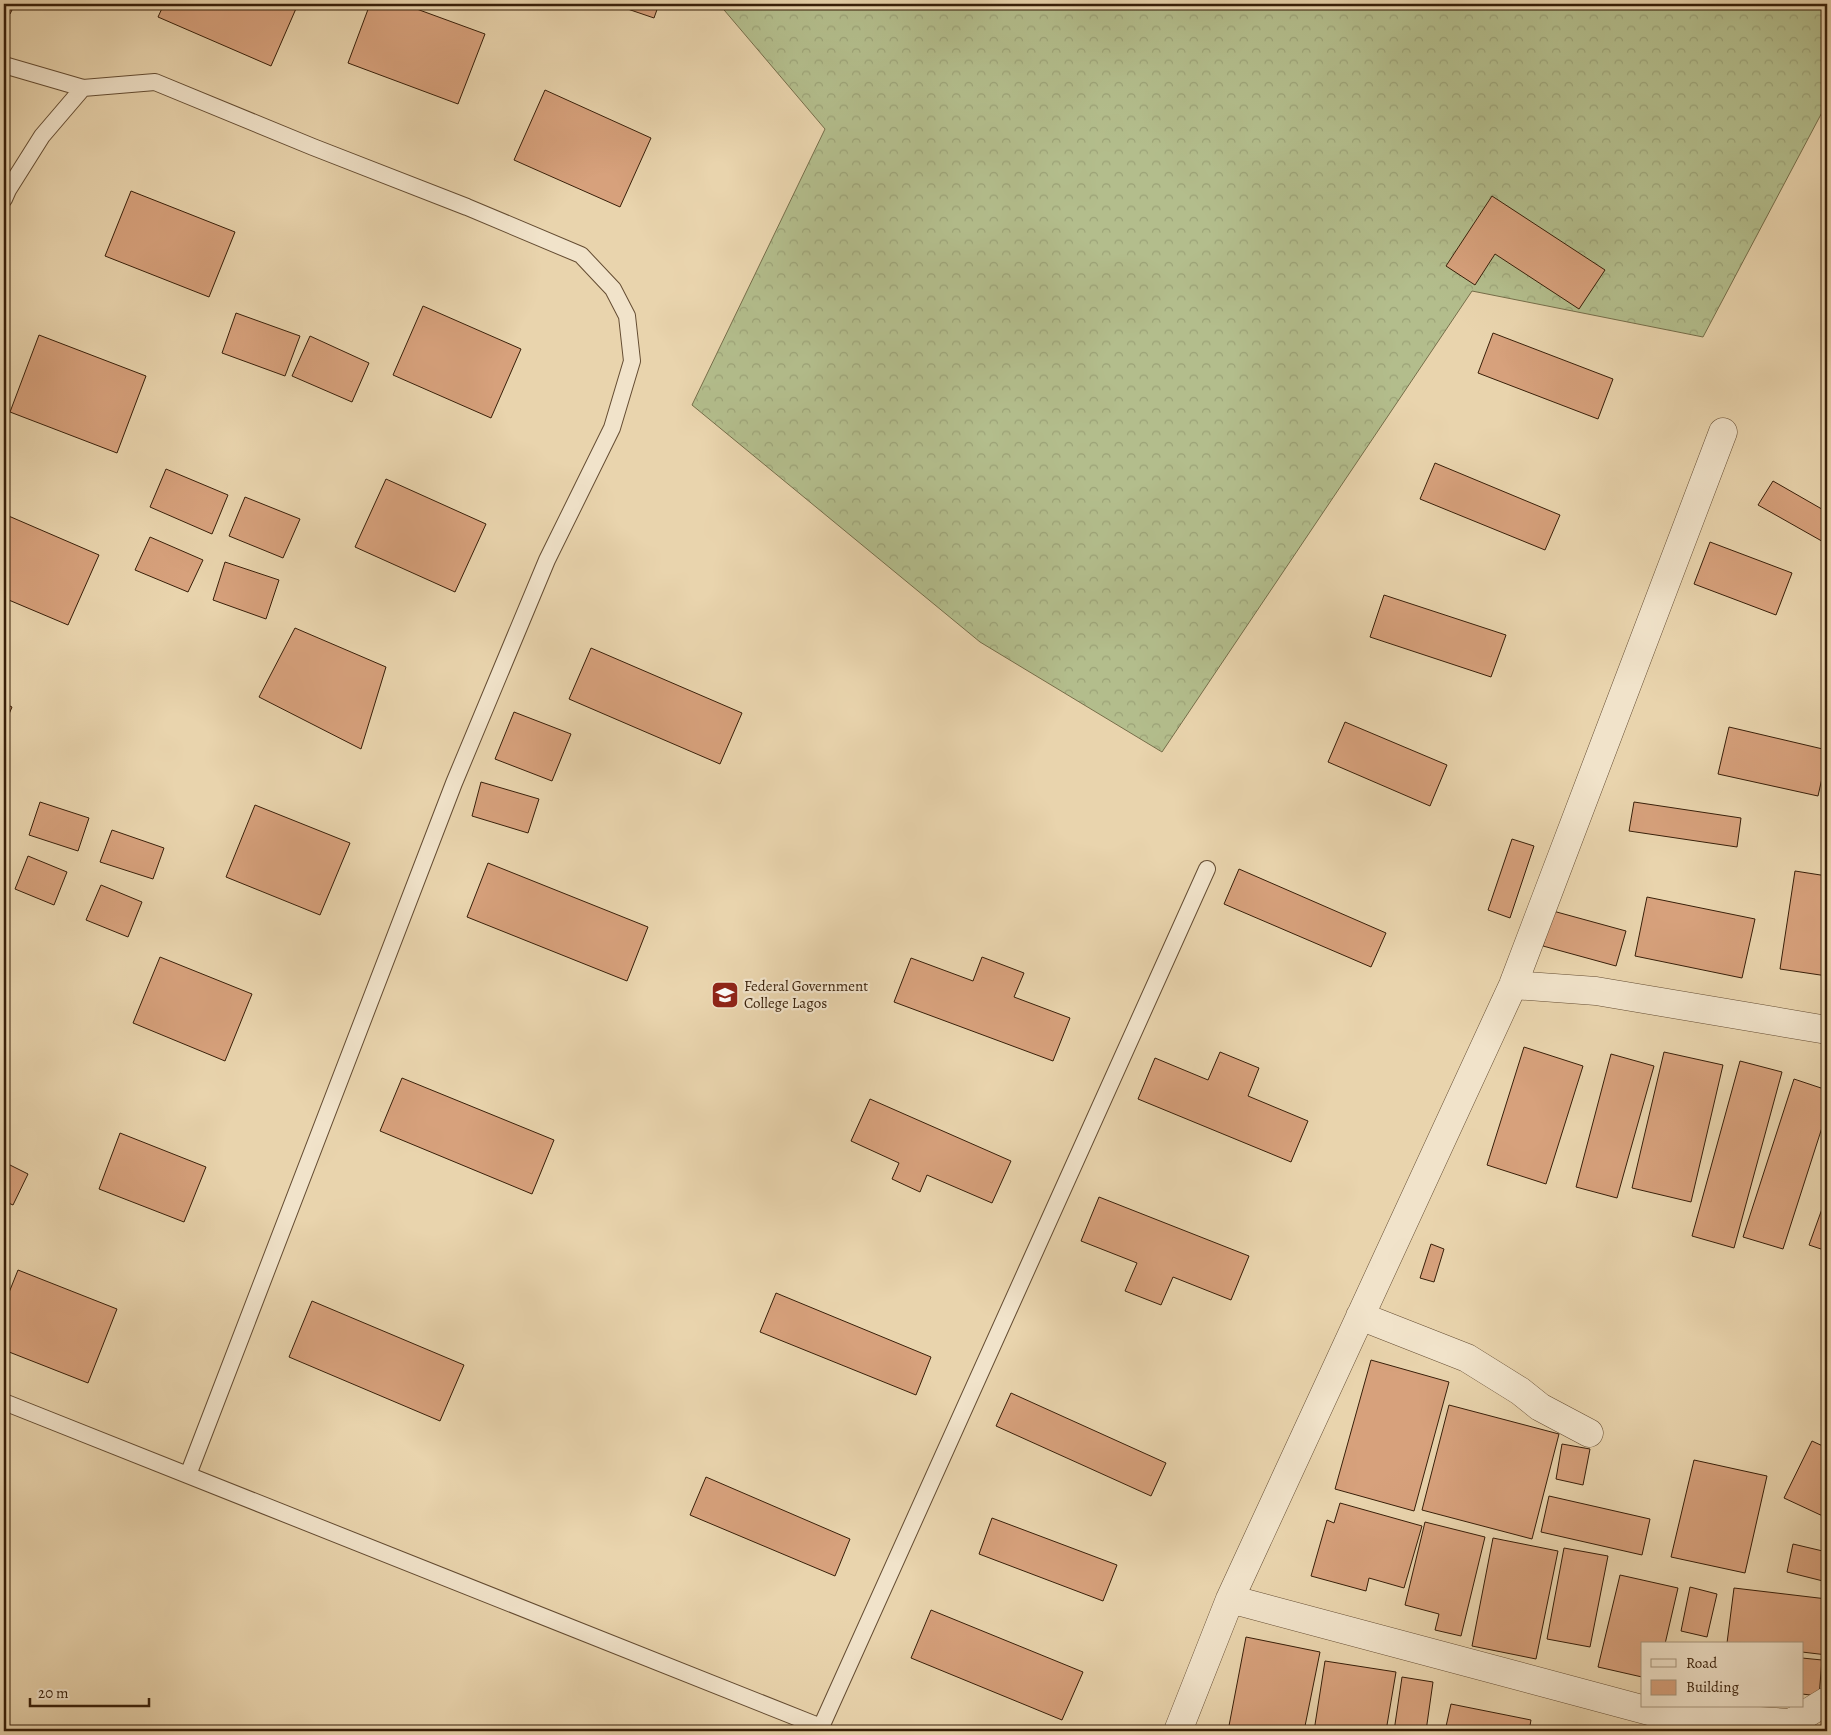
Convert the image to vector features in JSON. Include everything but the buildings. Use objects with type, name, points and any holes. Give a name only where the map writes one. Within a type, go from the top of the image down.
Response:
[{"type":"street","points":[[1178,1731],[1230,1599],[1513,985],[1723,432]]},
{"type":"street","points":[[1513,985],[1596,991],[1827,1030]]},
{"type":"street","points":[[1360,1316],[1467,1358],[1520,1391],[1540,1407],[1589,1433]]},
{"type":"street","points":[[1230,1599],[1663,1723],[1795,1727],[1827,1700]]},
{"type":"lane","points":[[4,65],[83,88],[155,82],[313,147],[467,207],[581,255],[613,289],[627,316],[632,361],[612,428],[547,560],[454,783],[188,1475]]},
{"type":"lane","points":[[4,199],[42,136],[83,88]]},
{"type":"lane","points":[[4,1402],[821,1727],[1207,869]]},
{"type":"green space","points":[[719,4],[1827,4],[1827,103],[1703,337],[1472,291],[1162,752],[980,642],[692,405],[825,129]]},
{"type":"place","name":"Federal Government College Lagos","points":[[725,995]]}]
